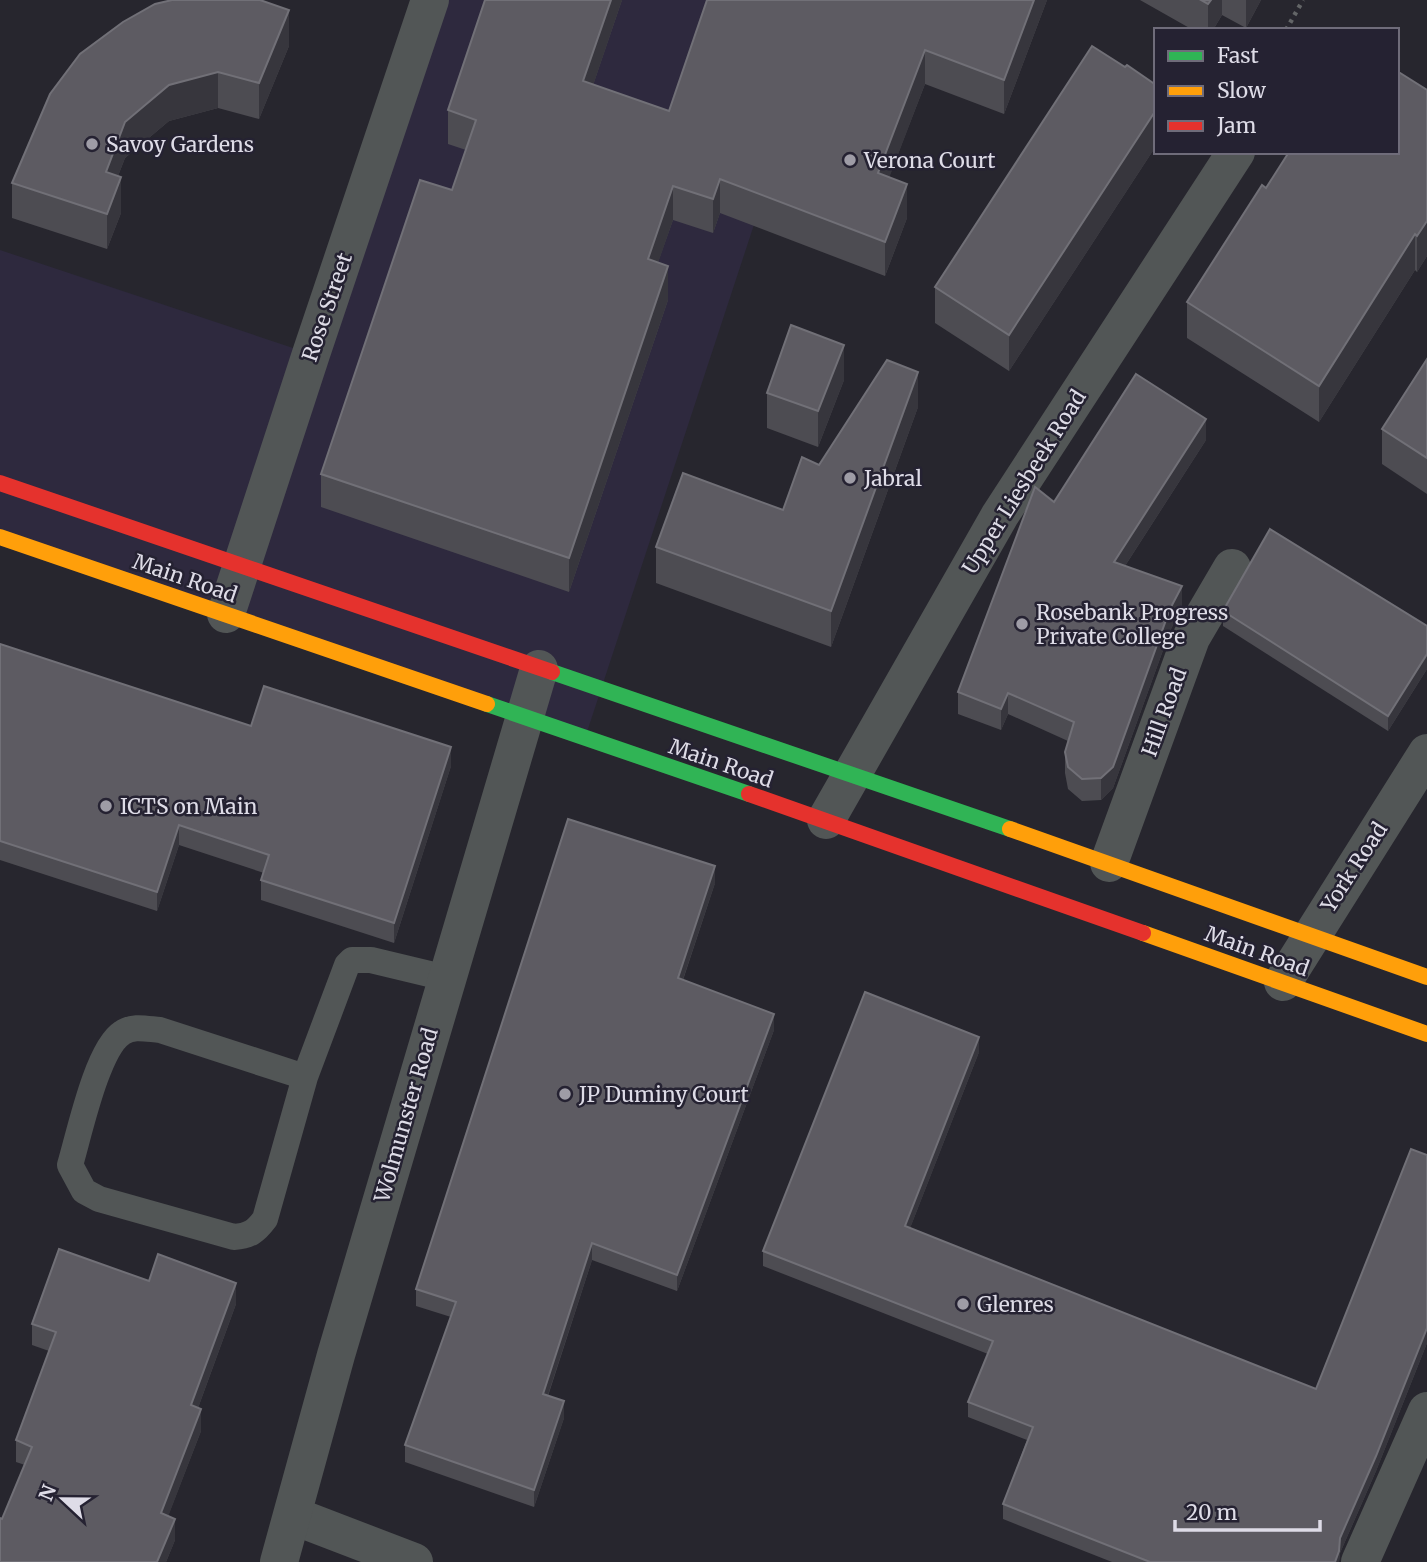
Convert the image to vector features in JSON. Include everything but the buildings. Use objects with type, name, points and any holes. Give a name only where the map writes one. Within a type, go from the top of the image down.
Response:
[{"type":"main road","name":"Main Road","points":[[0,483],[1108,863],[1427,977]]},
{"type":"main road","name":"Main Road","points":[[0,537],[825,820],[1427,1034]]},
{"type":"street","name":"Rose Street","points":[[226,614],[430,0]]},
{"type":"street","name":"Upper Liesbeek Road","points":[[825,820],[1000,515],[1236,154]]},
{"type":"street","name":"Hill Road","points":[[1108,863],[1191,638],[1232,568]]},
{"type":"street","name":"Wolmunster Road","points":[[279,1562],[294,1516],[340,1342],[539,669]]},
{"type":"street","name":"York Road","points":[[1283,982],[1427,753]]},
{"type":"street","points":[[1360,1562],[1427,1411]]},
{"type":"street","points":[[294,1516],[415,1562]]},
{"type":"lane","points":[[305,1077],[160,1030],[136,1028],[124,1031],[113,1040],[102,1060],[71,1165],[77,1180],[84,1191],[99,1199],[234,1237],[247,1236],[257,1230],[265,1219],[305,1077],[347,965],[352,960],[372,960],[446,978]]},
{"type":"path","points":[[1287,28],[1304,0]]},
{"type":"shaded area","points":[[430,0],[828,0],[585,738],[0,537],[0,250],[311,354]]},
{"type":"traffic: fast","points":[[552,672],[1010,829]]},
{"type":"traffic: fast","points":[[487,704],[749,794]]},
{"type":"traffic: slow","points":[[0,537],[487,704]]},
{"type":"traffic: slow","points":[[1010,829],[1427,977]]},
{"type":"traffic: slow","points":[[1143,933],[1427,1034]]},
{"type":"traffic: jam","points":[[0,483],[552,672]]},
{"type":"traffic: jam","points":[[749,794],[1143,933]]},
{"type":"place","name":"Savoy Gardens","points":[[92,144]]},
{"type":"place","name":"Verona Court","points":[[850,160]]},
{"type":"place","name":"Jabral","points":[[850,478]]},
{"type":"place","name":"Rosebank Progress Private College","points":[[1022,624]]},
{"type":"place","name":"ICTS on Main","points":[[106,806]]},
{"type":"place","name":"JP Duminy Court","points":[[565,1094]]},
{"type":"place","name":"Glenres","points":[[963,1304]]}]
